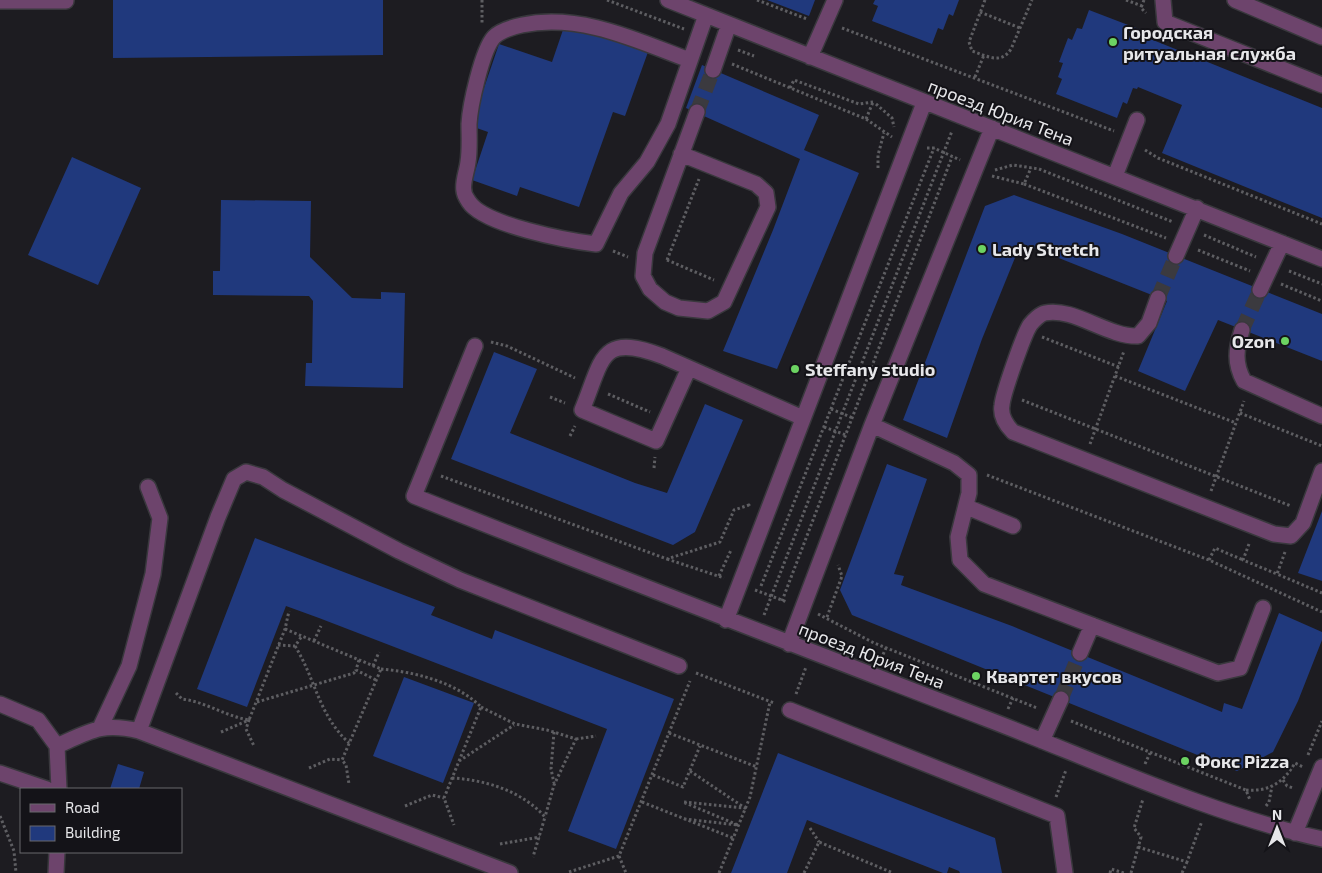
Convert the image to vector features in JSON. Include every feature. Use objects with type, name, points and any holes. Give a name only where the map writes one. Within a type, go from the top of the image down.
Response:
[{"type":"street","name":"проезд Юрия Тена","points":[[668,0],[924,103],[1322,258]]},
{"type":"street","points":[[810,57],[835,0]]},
{"type":"street","points":[[1163,0],[1165,22],[1322,85]]},
{"type":"street","points":[[1234,0],[1322,37]]},
{"type":"street","points":[[0,1],[66,1]]},
{"type":"street","points":[[689,60],[629,37],[587,25],[534,22],[512,27],[494,37],[482,63],[470,104],[468,160],[464,191],[469,202],[478,212],[534,232],[568,241],[596,244],[621,193],[647,162],[668,124],[706,15]]},
{"type":"street","points":[[713,70],[729,24]]},
{"type":"street","points":[[726,620],[924,103]]},
{"type":"street","points":[[681,154],[756,184],[766,193],[768,207],[736,283],[724,302],[708,311],[679,308],[665,302],[650,289],[643,276],[644,257],[681,154],[697,112]]},
{"type":"street","points":[[1115,176],[1137,120]]},
{"type":"street","points":[[789,644],[865,442],[992,128]]},
{"type":"street","points":[[1176,247],[1189,229],[1197,208]]},
{"type":"street","points":[[1268,278],[1282,243]]},
{"type":"street","points":[[1158,298],[1149,323],[1138,336],[1130,336],[1057,312],[1042,314],[1030,325],[1005,393],[1002,406],[1004,422],[1013,432],[1274,534],[1291,536],[1303,523],[1322,471]]},
{"type":"street","points":[[1242,330],[1237,345],[1236,362],[1244,381],[1322,416]]},
{"type":"street","points":[[424,470],[475,346]]},
{"type":"street","points":[[689,368],[656,441],[582,410],[606,353],[619,346],[643,349],[689,368],[803,418]]},
{"type":"street","points":[[872,425],[954,463],[968,475],[970,492],[958,537],[960,560],[984,584],[1218,673],[1240,668],[1263,608]]},
{"type":"street","name":"проезд Юрия Тена","points":[[424,470],[414,496],[726,620],[1042,741],[1253,819],[1295,833],[1322,839]]},
{"type":"street","points":[[140,731],[218,517],[234,479],[246,472],[263,477],[283,490],[460,580],[679,666]]},
{"type":"street","points":[[100,728],[129,666],[153,574],[160,518],[148,487]]},
{"type":"street","points":[[967,507],[1013,526]]},
{"type":"street","points":[[1080,653],[1092,625]]},
{"type":"street","points":[[1042,741],[1060,699]]},
{"type":"street","points":[[0,704],[38,720],[57,746],[59,788]]},
{"type":"street","points":[[790,710],[1057,816],[1065,873]]},
{"type":"street","points":[[57,746],[100,728],[117,726],[140,731],[510,873]]},
{"type":"street","points":[[1295,833],[1322,766]]},
{"type":"street","points":[[0,774],[44,788]]},
{"type":"street","points":[[56,873],[57,853]]},
{"type":"path","points":[[607,0],[698,35]]},
{"type":"path","points":[[756,0],[806,19],[826,22],[1108,127],[1158,158],[1322,224]]},
{"type":"path","points":[[985,0],[970,42],[972,51],[998,60],[1007,56],[1032,0]]},
{"type":"path","points":[[1126,0],[1142,6],[1144,0]]},
{"type":"path","points":[[980,12],[1020,28]]},
{"type":"path","points":[[723,44],[759,58]]},
{"type":"path","points":[[974,77],[984,55]]},
{"type":"path","points":[[733,65],[866,118],[884,133],[878,155],[876,176]]},
{"type":"path","points":[[790,88],[794,80],[859,104],[873,102]]},
{"type":"path","points":[[868,99],[892,118],[897,140]]},
{"type":"path","points":[[866,118],[873,102]]},
{"type":"path","points":[[757,632],[834,430],[952,131]]},
{"type":"path","points":[[925,148],[934,148],[965,162]]},
{"type":"path","points":[[759,592],[934,148]]},
{"type":"path","points":[[782,600],[952,157]]},
{"type":"path","points":[[1322,284],[1268,278],[1189,229],[1031,168],[1013,165],[998,168],[990,175],[1024,184],[1176,247],[1268,278],[1322,301]]},
{"type":"path","points":[[1024,184],[1031,168]]},
{"type":"path","points":[[668,260],[698,182]]},
{"type":"path","points":[[596,244],[644,257],[668,260],[736,283]]},
{"type":"path","points":[[1028,332],[1118,367]]},
{"type":"path","points":[[1084,459],[1130,336]]},
{"type":"path","points":[[475,346],[485,340],[507,346],[592,387],[666,419]]},
{"type":"path","points":[[1115,376],[1236,423]]},
{"type":"path","points":[[1206,506],[1250,384]]},
{"type":"path","points":[[1005,393],[1307,512]]},
{"type":"path","points":[[810,400],[872,425]]},
{"type":"path","points":[[1240,413],[1322,446]]},
{"type":"path","points":[[803,418],[865,442]]},
{"type":"path","points":[[424,470],[668,559],[720,542],[734,510],[748,505],[748,511]]},
{"type":"path","points":[[968,475],[991,474],[1209,560],[1322,612]]},
{"type":"path","points":[[1243,560],[1256,527]]},
{"type":"path","points":[[1277,574],[1291,536]]},
{"type":"path","points":[[719,576],[735,542]]},
{"type":"path","points":[[1209,560],[1215,548],[1322,593]]},
{"type":"path","points":[[254,746],[246,729],[261,682],[285,629],[289,611]]},
{"type":"path","points":[[314,641],[321,626]]},
{"type":"path","points":[[285,629],[381,669],[437,681],[470,696],[481,707],[515,724],[554,732],[576,739],[596,736]]},
{"type":"path","points":[[296,646],[302,636]]},
{"type":"path","points":[[278,645],[296,646]]},
{"type":"path","points":[[296,646],[314,685],[319,702],[337,732],[349,743]]},
{"type":"path","points":[[373,666],[379,652]]},
{"type":"path","points":[[626,873],[619,856],[693,672],[790,710],[812,652]]},
{"type":"path","points":[[256,702],[354,673],[360,660]]},
{"type":"path","points":[[342,760],[381,669]]},
{"type":"path","points":[[356,670],[376,680]]},
{"type":"path","points":[[176,693],[182,699],[199,701],[209,708],[221,710],[231,717],[249,720]]},
{"type":"path","points":[[718,873],[745,808],[757,767],[770,702]]},
{"type":"path","points":[[454,825],[444,798],[481,707]]},
{"type":"path","points":[[221,732],[249,720]]},
{"type":"path","points":[[1300,774],[1322,721]]},
{"type":"path","points":[[459,761],[515,724]]},
{"type":"path","points":[[554,732],[551,769],[554,785]]},
{"type":"path","points":[[669,733],[757,767]]},
{"type":"path","points":[[533,857],[554,785],[576,739]]},
{"type":"path","points":[[653,774],[683,787],[700,746]]},
{"type":"path","points":[[1050,814],[1073,752]]},
{"type":"path","points":[[309,768],[330,759],[342,760]]},
{"type":"path","points":[[342,760],[346,766],[349,784]]},
{"type":"path","points":[[1246,790],[1257,791],[1283,780],[1295,763],[1303,767]]},
{"type":"path","points":[[690,771],[745,808]]},
{"type":"path","points":[[452,778],[469,779],[517,795],[536,807],[545,817]]},
{"type":"path","points":[[1283,780],[1286,786],[1294,788]]},
{"type":"path","points":[[1292,793],[1297,781]]},
{"type":"path","points":[[1253,819],[1256,811],[1260,812],[1269,802],[1272,786]]},
{"type":"path","points":[[405,806],[432,796],[444,798]]},
{"type":"path","points":[[642,802],[733,838]]},
{"type":"path","points":[[738,825],[682,802],[745,808]]},
{"type":"path","points":[[1131,873],[1141,837],[1134,828],[1140,811]]},
{"type":"path","points":[[0,816],[14,851],[16,873]]},
{"type":"path","points":[[684,818],[738,825]]},
{"type":"path","points":[[1182,873],[1200,827]]},
{"type":"path","points":[[810,828],[819,842],[893,873]]},
{"type":"path","points":[[500,844],[540,837]]},
{"type":"path","points":[[804,873],[819,842]]},
{"type":"path","points":[[1138,847],[1187,862]]},
{"type":"path","points":[[569,872],[619,856]]},
{"type":"path","points":[[1110,873],[1111,869],[1124,873]]},
{"type":"building","points":[[113,0],[383,0],[383,55],[113,58]]},
{"type":"building","points":[[767,0],[815,0],[809,16]]},
{"type":"building","points":[[875,0],[959,0],[953,16],[949,14],[943,30],[938,28],[932,44],[872,21],[878,6],[873,4]]},
{"type":"building","points":[[1089,10],[1149,33],[1148,38],[1322,108],[1322,218],[1162,153],[1182,105],[1138,87],[1137,89],[1133,88],[1127,104],[1123,102],[1117,118],[1056,94],[1062,79],[1058,77],[1063,63],[1059,62],[1068,38],[1072,40],[1077,28],[1082,29]]},
{"type":"building","points":[[565,24],[648,52],[625,116],[613,112],[579,207],[520,187],[517,196],[472,180],[488,132],[471,126],[499,44],[552,62]]},
{"type":"building","points":[[702,65],[819,115],[804,150],[859,173],[777,369],[723,351],[800,159],[686,108]]},
{"type":"building","points":[[72,157],[141,188],[98,285],[28,255]]},
{"type":"building","points":[[1014,195],[1122,234],[1322,314],[1322,361],[1218,320],[1185,391],[1138,371],[1167,301],[1021,243],[982,339],[947,438],[903,420],[985,206]]},
{"type":"building","points":[[221,200],[311,201],[310,257],[352,298],[381,299],[381,292],[405,293],[403,388],[305,386],[306,363],[312,363],[313,301],[309,296],[213,295],[213,271],[220,271]]},
{"type":"building","points":[[494,352],[537,369],[510,433],[635,483],[667,493],[705,404],[743,420],[695,532],[673,545],[451,459]]},
{"type":"building","points":[[887,464],[927,479],[894,574],[904,576],[901,585],[1012,626],[1222,712],[1224,703],[1242,709],[1279,613],[1322,632],[1322,640],[1298,701],[1273,752],[1237,771],[852,615],[840,590]]},
{"type":"building","points":[[1322,511],[1322,581],[1298,573]]},
{"type":"building","points":[[255,538],[435,607],[431,615],[492,639],[495,630],[674,699],[616,849],[568,831],[607,729],[319,618],[286,606],[247,707],[197,689]]},
{"type":"building","points":[[404,677],[474,703],[443,783],[373,756]]},
{"type":"building","points":[[778,753],[995,838],[1002,873],[960,873],[949,867],[947,873],[943,873],[807,820],[787,873],[731,873]]},
{"type":"building","points":[[118,764],[144,772],[139,788],[110,788]]},
{"type":"tunnel","points":[[697,112],[713,70]]},
{"type":"tunnel","points":[[1158,298],[1176,256]]},
{"type":"tunnel","points":[[1242,330],[1260,290]]},
{"type":"tunnel","points":[[1061,699],[1080,653]]},
{"type":"place","name":"Городская ритуальная служба","points":[[1113,42]]},
{"type":"place","name":"Lady Stretch","points":[[982,249]]},
{"type":"place","name":"Ozon","points":[[1285,341]]},
{"type":"place","name":"Steffany studio","points":[[795,369]]},
{"type":"place","name":"Квартет вкусов","points":[[976,676]]},
{"type":"place","name":"Фокс Pizza","points":[[1185,761]]}]
